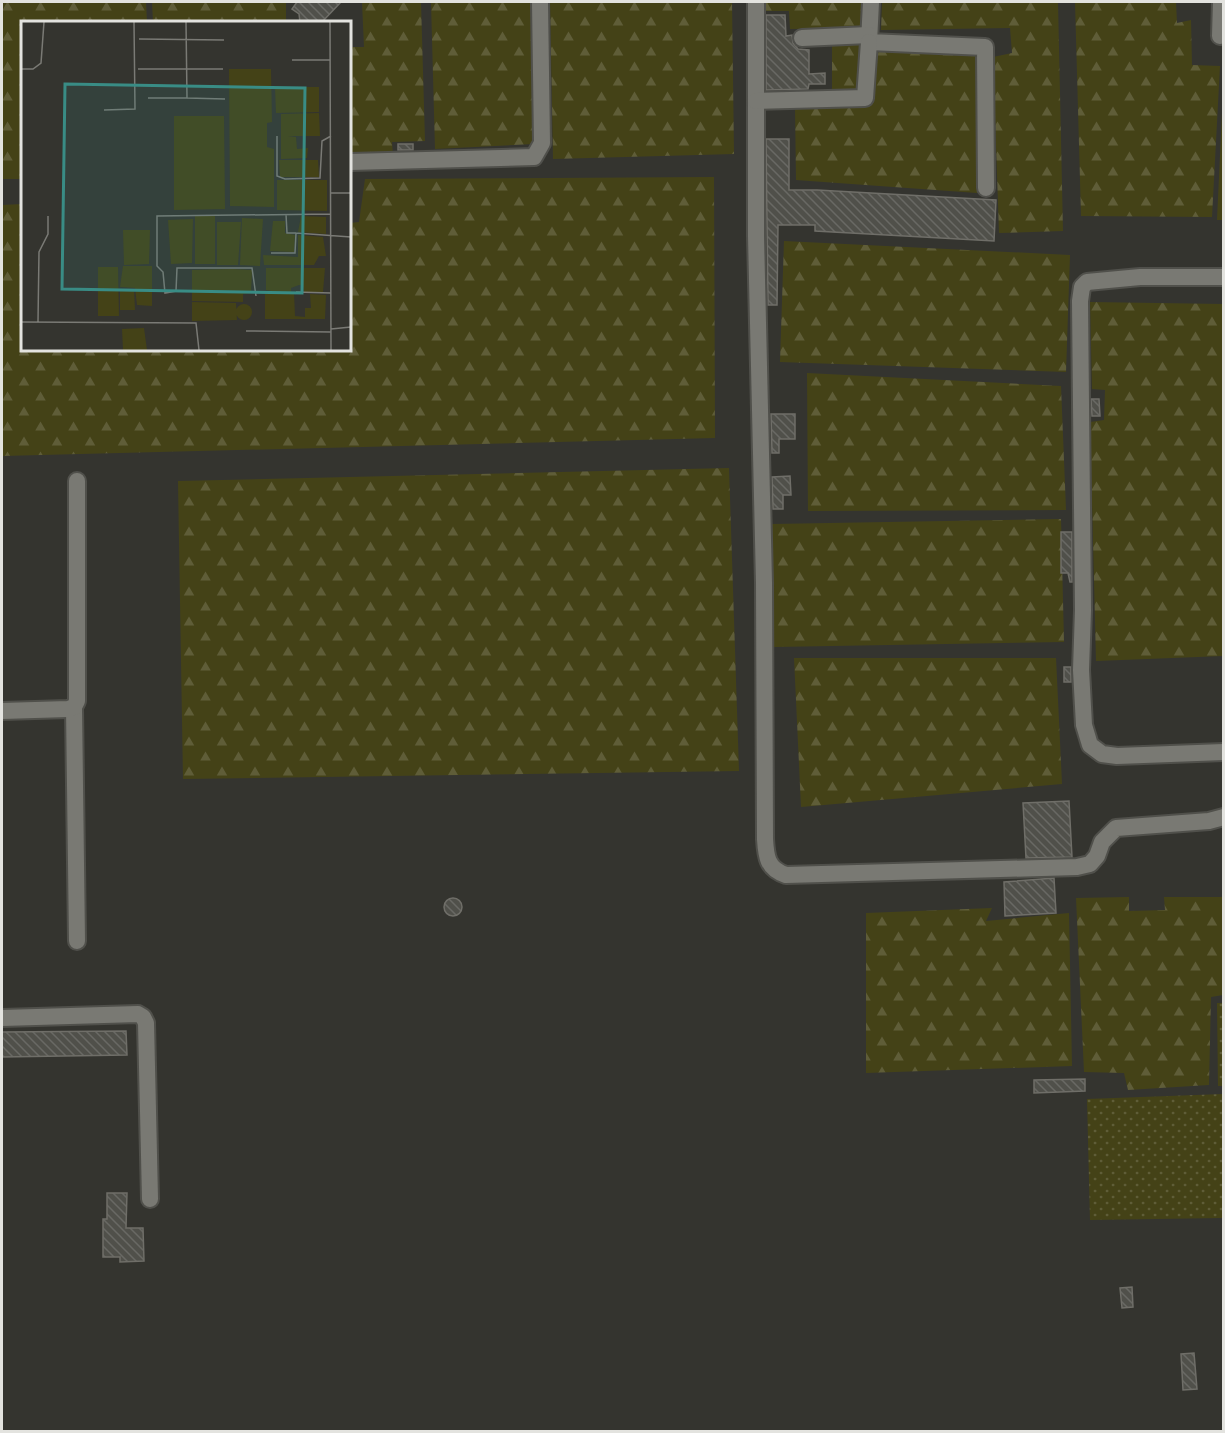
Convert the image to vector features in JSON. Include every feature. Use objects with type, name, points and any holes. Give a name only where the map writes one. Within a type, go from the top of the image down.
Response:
[{"type":"street","points":[[351,162],[534,157],[543,143],[540,2]]},
{"type":"street","points":[[756,2],[756,236],[765,630],[765,839],[766,857],[770,866],[786,875],[1077,867],[1090,864],[1097,856],[1101,842],[1116,828],[1224,817]]},
{"type":"street","points":[[756,101],[865,98],[871,2]]},
{"type":"street","points":[[1220,36],[1221,2]]},
{"type":"street","points":[[802,38],[869,39],[985,47],[986,188]]},
{"type":"street","points":[[1224,277],[1140,277],[1087,282],[1082,286],[1080,301],[1083,610],[1081,670],[1084,724],[1090,745],[1102,754],[1117,756],[1224,752]]},
{"type":"street","points":[[77,481],[78,694],[74,707],[77,941]]},
{"type":"street","points":[[2,711],[68,710],[74,707]]},
{"type":"street","points":[[2,1018],[138,1014],[143,1017],[146,1023],[150,1199]]},
{"type":"green space","points":[[2,2],[146,2],[147,21],[21,21],[21,179],[2,179]]},
{"type":"green space","points":[[152,2],[286,2],[286,21],[153,21]]},
{"type":"green space","points":[[362,2],[421,2],[425,141],[392,142],[393,156],[351,157],[351,47],[364,47]]},
{"type":"green space","points":[[431,2],[531,2],[534,144],[435,149]]},
{"type":"green space","points":[[550,2],[732,2],[734,154],[553,159]]},
{"type":"green space","points":[[766,2],[863,2],[862,28],[790,29],[789,11],[766,11]]},
{"type":"green space","points":[[882,2],[1058,2],[1063,231],[999,233],[993,57],[1012,53],[1010,28],[881,30]]},
{"type":"green space","points":[[1075,2],[1176,2],[1177,23],[1191,20],[1192,65],[1220,66],[1212,217],[1081,216]]},
{"type":"green space","points":[[862,42],[860,89],[832,89],[832,43]]},
{"type":"green space","points":[[877,49],[978,52],[977,193],[796,180],[795,108],[867,107]]},
{"type":"green space","points":[[1223,91],[1224,220],[1217,220]]},
{"type":"green space","points":[[714,177],[715,438],[2,456],[2,205],[21,204],[21,351],[351,351],[351,223],[359,222],[365,179]]},
{"type":"green space","points":[[784,241],[1070,255],[1066,372],[780,362]]},
{"type":"green space","points":[[1090,302],[1223,304],[1223,656],[1096,661],[1090,422],[1104,420],[1105,390],[1092,389]]},
{"type":"green space","points":[[807,373],[1061,386],[1066,510],[808,511]]},
{"type":"green space","points":[[729,468],[739,771],[183,779],[178,481]]},
{"type":"green space","points":[[1061,519],[1064,642],[774,647],[772,524]]},
{"type":"green space","points":[[794,658],[1056,658],[1062,784],[801,807]]},
{"type":"green space","points":[[1129,897],[1129,911],[1165,910],[1164,897],[1223,897],[1223,995],[1211,997],[1209,1085],[1128,1090],[1124,1073],[1084,1072],[1076,898]]},
{"type":"green space","points":[[992,908],[986,921],[1069,913],[1072,1066],[866,1073],[866,913]]},
{"type":"green space","points":[[1217,1003],[1223,1003],[1223,1086],[1218,1086]]},
{"type":"green space","points":[[1223,1094],[1223,1218],[1090,1220],[1087,1099]]},
{"type":"building","points":[[297,2],[341,2],[323,21],[300,21],[299,14],[292,9]]},
{"type":"building","points":[[766,15],[785,15],[786,36],[792,35],[793,43],[798,49],[809,50],[809,74],[825,73],[825,84],[809,84],[808,89],[766,90]]},
{"type":"building","points":[[766,139],[789,139],[789,190],[996,200],[994,241],[815,231],[815,225],[778,225],[777,305],[768,305]]},
{"type":"building","points":[[398,144],[413,144],[413,150],[398,150]]},
{"type":"building","points":[[1091,399],[1099,399],[1100,416],[1092,416]]},
{"type":"building","points":[[771,414],[795,414],[795,439],[779,439],[779,453],[772,453]]},
{"type":"building","points":[[790,476],[791,495],[783,495],[783,509],[773,509],[772,477]]},
{"type":"building","points":[[1061,532],[1072,532],[1072,582],[1070,582],[1068,573],[1061,573]]},
{"type":"building","points":[[1064,667],[1071,667],[1071,682],[1064,682]]},
{"type":"building","points":[[1069,801],[1072,857],[1026,858],[1023,803]]},
{"type":"building","points":[[1054,878],[1056,913],[1005,916],[1004,882]]},
{"type":"building","points":[[449,898],[457,898],[462,903],[460,914],[449,916],[444,911],[444,903]]},
{"type":"building","points":[[126,1031],[127,1055],[2,1057],[2,1032]]},
{"type":"building","points":[[1085,1079],[1085,1091],[1034,1093],[1034,1080]]},
{"type":"building","points":[[107,1193],[127,1193],[126,1228],[143,1228],[144,1261],[120,1262],[120,1257],[103,1257],[103,1219],[107,1219]]},
{"type":"building","points":[[1132,1287],[1133,1307],[1122,1308],[1120,1288]]},
{"type":"building","points":[[1194,1353],[1197,1389],[1183,1390],[1181,1354]]}]
